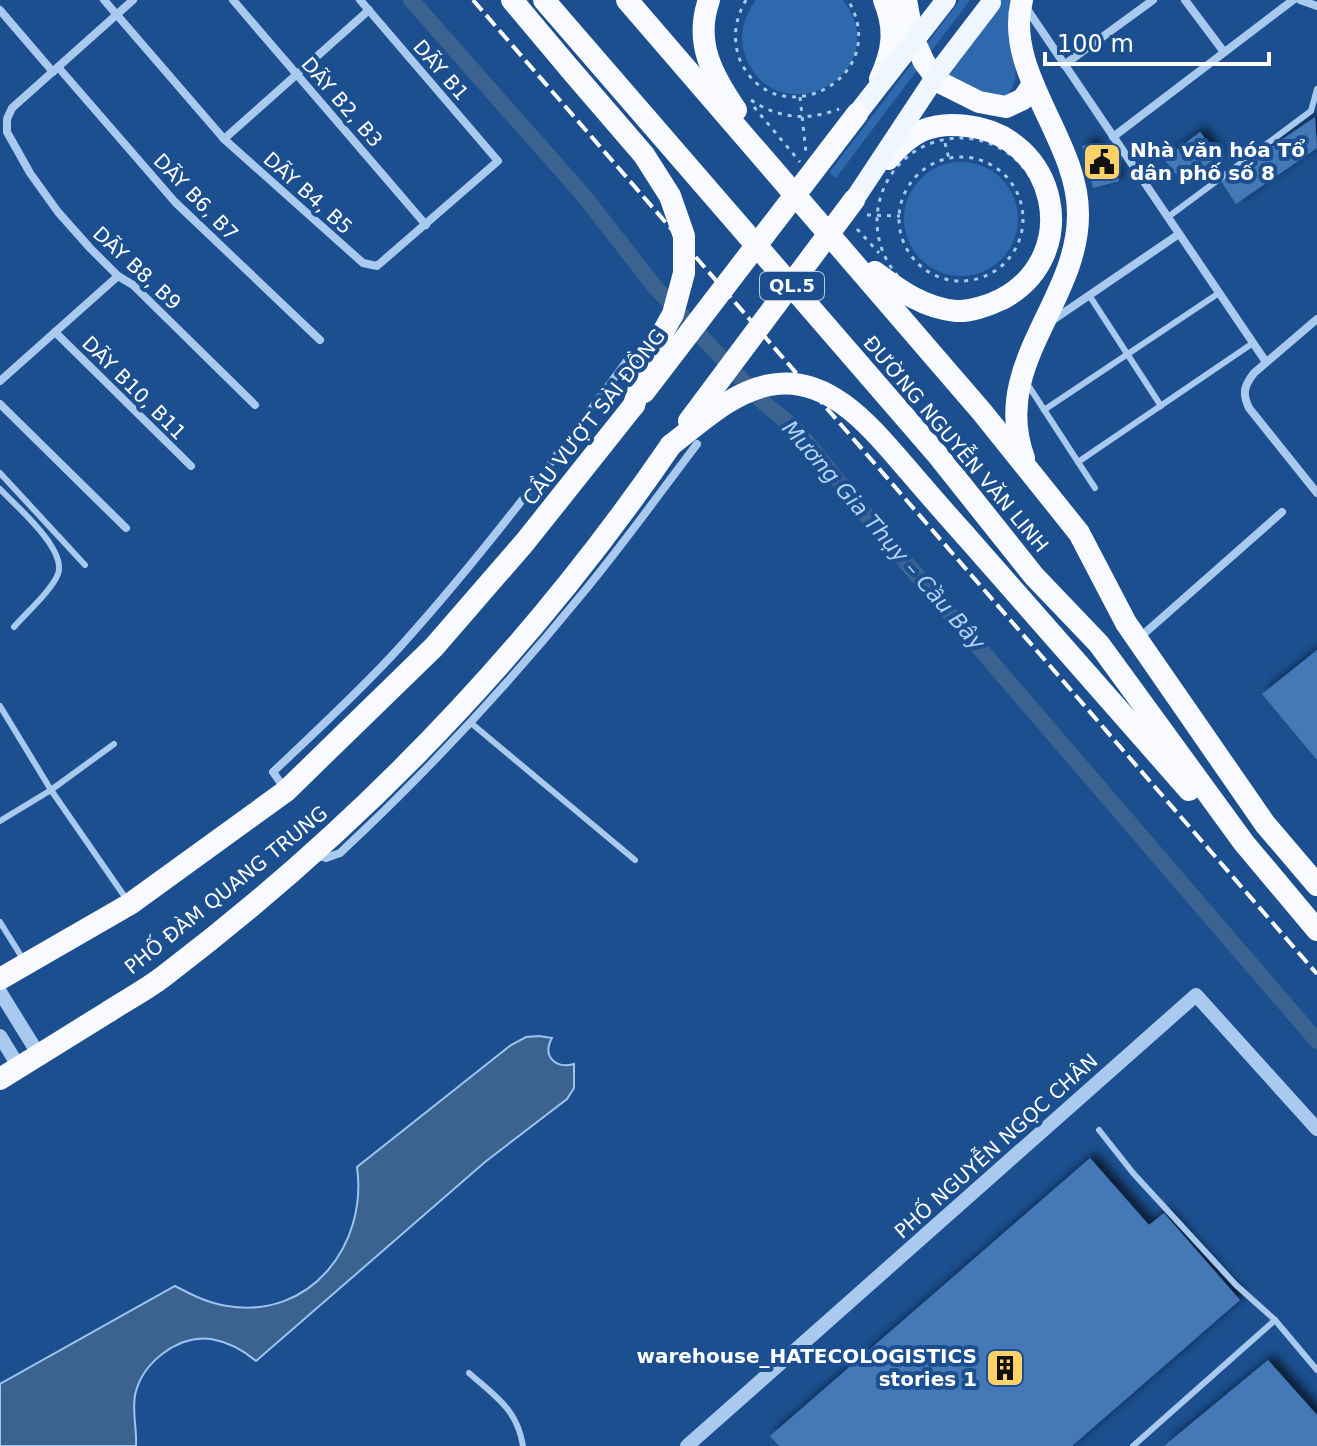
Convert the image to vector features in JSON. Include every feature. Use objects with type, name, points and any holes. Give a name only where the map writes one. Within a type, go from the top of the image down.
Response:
[{"type":"highway","points":[[512,0],[644,155],[670,196],[684,236],[684,273],[673,314],[648,359],[634,405]]},
{"type":"highway","name":"ĐƯỜNG NGUYỄN VĂN LINH","points":[[544,0],[936,453],[1034,576],[1099,644],[1244,843],[1317,930]]},
{"type":"highway","name":"ĐƯỜNG NGUYỄN VĂN LINH","points":[[627,0],[982,412],[1079,533],[1137,639],[1265,824],[1317,885]]},
{"type":"highway","points":[[709,0],[704,16],[703,43],[721,61],[726,95],[787,188]]},
{"type":"highway","name":"CẦU VƯỢT SÀI ĐỒNG","points":[[349,732],[434,647],[525,542],[634,405],[848,111],[879,80],[891,56],[892,34],[884,0]]},
{"type":"highway","points":[[906,0],[913,38],[924,62],[939,82],[979,102],[1006,107],[1023,99],[1033,84]]},
{"type":"highway","points":[[1022,1],[1020,27],[1033,84],[1076,182],[1078,217],[1070,259],[1021,375],[1016,427],[1023,457],[1057,505]]},
{"type":"highway","points":[[671,445],[854,200],[904,140],[929,128],[953,124],[980,127],[1004,136],[1028,155],[1045,184],[1052,212],[1050,240],[1039,266],[1018,290],[991,304],[958,312],[924,304],[896,288],[834,240]]},
{"type":"highway","points":[[671,445],[743,393],[772,384],[804,386],[837,399],[866,423],[1206,810],[1244,843]]},
{"type":"highway","name":"PHỐ ĐÀM QUANG TRUNG","points":[[0,1079],[162,978],[314,855],[479,691],[570,583],[633,502],[671,445]]},
{"type":"highway","name":"PHỐ ĐÀM QUANG TRUNG","points":[[0,979],[130,904],[286,791],[349,732]]},
{"type":"main road","points":[[848,111],[946,0]]},
{"type":"main road","points":[[854,200],[942,67],[991,3]]},
{"type":"street","name":"DÃY B4, B5","points":[[104,0],[224,139],[370,266],[383,263],[498,161]]},
{"type":"street","points":[[4,126],[12,108],[133,0]]},
{"type":"street","name":"DÃY B2, B3","points":[[233,0],[426,225]]},
{"type":"street","name":"DÃY B1","points":[[360,0],[498,161]]},
{"type":"street","points":[[1064,65],[1153,0]]},
{"type":"street","points":[[1185,0],[1224,52]]},
{"type":"street","points":[[1113,137],[1293,0]]},
{"type":"street","points":[[1300,0],[1317,6]]},
{"type":"street","points":[[1022,1],[1266,362]]},
{"type":"street","name":"DÃY B6, B7","points":[[0,10],[175,202],[320,340]]},
{"type":"street","points":[[224,139],[369,10]]},
{"type":"street","name":"DÃY B8, B9","points":[[4,126],[11,142],[58,212],[118,276],[133,285],[255,405]]},
{"type":"street","points":[[1039,329],[1179,234]]},
{"type":"street","points":[[0,381],[118,276]]},
{"type":"street","points":[[1317,319],[1247,382],[1244,396],[1249,408],[1317,493]]},
{"type":"street","name":"DÃY B10, B11","points":[[55,332],[191,466]]},
{"type":"street","points":[[286,791],[273,772],[350,699],[456,583],[540,479],[626,362]]},
{"type":"street","points":[[0,404],[126,528]]},
{"type":"street","points":[[314,855],[326,858],[340,853],[409,788],[471,723],[584,592],[697,444]]},
{"type":"street","points":[[1137,639],[1282,512]]},
{"type":"street","points":[[0,992],[39,1055]]},
{"type":"street","name":"PHỐ NGUYỄN NGỌC CHÂN","points":[[687,1446],[1196,995],[1317,1129]]},
{"type":"street","points":[[0,1036],[19,1067]]},
{"type":"lane","points":[[1168,217],[1311,111],[1317,89]]},
{"type":"lane","points":[[1044,410],[1219,293]]},
{"type":"lane","points":[[1089,295],[1161,406]]},
{"type":"lane","points":[[1078,462],[1253,343]]},
{"type":"lane","points":[[1021,375],[1095,488]]},
{"type":"lane","points":[[0,473],[85,565]]},
{"type":"lane","points":[[0,489],[53,546],[59,558],[59,572],[53,583],[14,627]]},
{"type":"lane","points":[[0,706],[51,790],[130,904]]},
{"type":"lane","points":[[471,723],[635,860]]},
{"type":"lane","points":[[0,821],[51,790],[114,744]]},
{"type":"lane","points":[[0,922],[26,963]]},
{"type":"lane","points":[[1099,1130],[1133,1173],[1236,1285],[1275,1320],[1317,1370]]},
{"type":"lane","points":[[1133,1446],[1275,1320]]},
{"type":"lane","points":[[469,1373],[506,1405],[516,1418],[523,1446]]},
{"type":"path","points":[[746,0],[735,32],[738,54],[750,75],[768,89],[789,96],[822,92],[847,71],[857,52],[859,30],[848,0]]},
{"type":"path","points":[[721,61],[738,54]]},
{"type":"path","points":[[749,99],[761,107],[787,116],[848,111]]},
{"type":"path","points":[[944,140],[949,159]]},
{"type":"path","points":[[944,140],[976,140],[999,148],[1018,162],[1036,187],[1043,214],[1043,229],[1036,256],[1020,279],[999,295],[986,300],[960,304],[933,300],[908,286],[889,265],[879,241],[877,216],[885,186],[903,161],[929,144],[944,140]]},
{"type":"path","points":[[949,159],[984,162],[1004,175],[1017,193],[1023,225],[1018,246],[1005,264],[976,280],[954,281],[932,274],[914,259],[903,239],[901,204],[911,183],[928,168],[949,159]]},
{"type":"path","points":[[877,216],[900,216]]},
{"type":"shaded area","points":[[756,0],[843,0],[856,27],[856,51],[845,71],[828,86],[806,94],[783,93],[762,81],[746,58],[742,43],[745,21]]},
{"type":"shaded area","points":[[960,0],[970,0],[836,178],[829,173]]},
{"type":"shaded area","points":[[991,0],[1013,0],[1010,32],[1015,80],[1007,94],[998,100],[933,77]]},
{"type":"shaded area","points":[[961,162],[993,171],[1009,187],[1018,219],[1009,251],[993,267],[961,276],[929,267],[913,251],[904,219],[913,187],[929,171]]},
{"type":"shaded area","points":[[526,1037],[552,1038],[549,1050],[552,1060],[561,1065],[574,1064],[574,1088],[567,1099],[485,1162],[256,1361],[235,1347],[211,1339],[186,1342],[163,1354],[145,1372],[135,1395],[136,1446],[0,1446],[0,1384],[175,1286],[220,1305],[257,1307],[284,1301],[308,1289],[327,1271],[343,1249],[353,1224],[358,1196],[357,1167],[511,1045]]},
{"type":"building","points":[[1315,117],[1317,148],[1236,204],[1221,181]]},
{"type":"building","points":[[1200,132],[1219,156],[1183,183],[1164,159]]},
{"type":"building","points":[[1095,143],[1103,172],[1115,168],[1119,181],[1093,188],[1082,146]]},
{"type":"building","points":[[1317,650],[1317,760],[1262,694]]},
{"type":"building","name":"warehouse_HATECOLOGISTICS stories 1","points":[[1090,1158],[1149,1225],[1164,1213],[1240,1300],[1072,1446],[779,1446],[770,1436]]},
{"type":"building","points":[[1268,1360],[1317,1415],[1317,1446],[1164,1446]]},
{"type":"waterway","name":"Mương Gia Thụy – Cầu Bây","points":[[411,0],[584,196],[655,287],[763,402],[797,430],[884,537],[1317,1041]]},
{"type":"railway","points":[[473,0],[1317,974]]},
{"type":"place","name":"Nhà văn hóa Tổ dân phố số 8","points":[[1102,162]]},
{"type":"place","name":"warehouse_HATECOLOGISTICS stories 1","points":[[1005,1368]]}]
